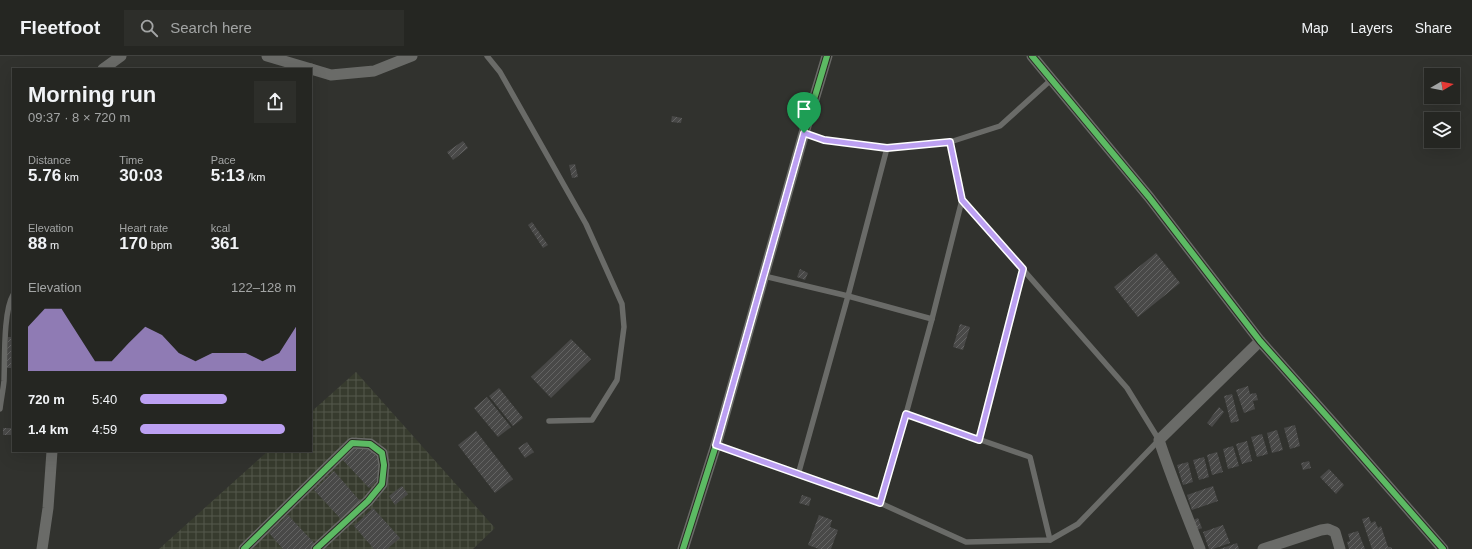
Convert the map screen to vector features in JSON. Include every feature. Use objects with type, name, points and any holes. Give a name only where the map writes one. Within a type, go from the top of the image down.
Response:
[{"type":"street","points":[[104,68],[121,56]]},
{"type":"street","points":[[266,56],[308,68]]},
{"type":"street","points":[[312,69],[331,75],[374,70],[412,56]]},
{"type":"street","points":[[683,549],[716,445],[827,56]]},
{"type":"street","points":[[1032,56],[1149,197],[1260,341],[1443,549]]},
{"type":"street","points":[[1200,549],[1168,469],[1159,440],[1260,341]]},
{"type":"street","points":[[244,549],[352,443],[370,444],[382,453],[384,465],[382,484],[368,501],[316,549]]},
{"type":"street","points":[[42,549],[48,508],[52,452]]},
{"type":"street","points":[[1263,549],[1328,529],[1335,532],[1340,549]]},
{"type":"lane","points":[[487,56],[500,72],[586,224],[622,304],[624,327],[617,380],[613,387],[592,420],[549,421]]},
{"type":"lane","points":[[804,133],[824,140],[887,148],[950,142],[1000,126],[1052,79]]},
{"type":"lane","points":[[880,503],[932,319],[962,200],[950,142]]},
{"type":"lane","points":[[798,475],[848,296],[887,148]]},
{"type":"lane","points":[[716,445],[880,503],[966,542],[1050,540],[1078,524],[1159,440],[1127,388],[962,200]]},
{"type":"lane","points":[[979,440],[1023,269]]},
{"type":"lane","points":[[764,276],[848,296],[932,319]]},
{"type":"lane","points":[[0,409],[4,382],[7,324],[10,301],[12,297]]},
{"type":"lane","points":[[906,414],[1030,457],[1050,540]]},
{"type":"shaded area","points":[[356,372],[495,528],[473,549],[159,549],[267,452],[312,452],[312,411]]},
{"type":"building","points":[[672,116],[682,118],[681,123],[671,122]]},
{"type":"building","points":[[463,141],[468,148],[453,160],[447,152]]},
{"type":"building","points":[[575,164],[578,177],[572,178],[569,165]]},
{"type":"building","points":[[532,222],[548,245],[543,248],[528,225]]},
{"type":"building","points":[[1156,253],[1180,283],[1138,317],[1114,287]]},
{"type":"building","points":[[800,269],[808,273],[805,280],[797,277]]},
{"type":"building","points":[[960,324],[970,327],[963,350],[953,347]]},
{"type":"building","points":[[8,337],[12,337],[12,368],[6,368]]},
{"type":"building","points":[[571,339],[591,359],[551,398],[531,377]]},
{"type":"building","points":[[1248,386],[1250,394],[1256,393],[1258,400],[1253,401],[1255,409],[1244,413],[1236,390]]},
{"type":"building","points":[[499,388],[523,418],[513,426],[489,396]]},
{"type":"building","points":[[1232,394],[1239,421],[1231,423],[1224,396]]},
{"type":"building","points":[[487,397],[511,427],[498,437],[474,408]]},
{"type":"building","points":[[1219,407],[1224,412],[1212,427],[1207,423]]},
{"type":"building","points":[[1295,425],[1300,446],[1290,449],[1284,428]]},
{"type":"building","points":[[3,428],[12,428],[12,435],[3,435]]},
{"type":"building","points":[[1277,430],[1283,450],[1272,453],[1267,433]]},
{"type":"building","points":[[476,431],[513,479],[495,493],[458,445]]},
{"type":"building","points":[[1262,434],[1268,454],[1257,457],[1251,437]]},
{"type":"building","points":[[362,440],[389,470],[369,488],[342,459]]},
{"type":"building","points":[[1247,441],[1252,461],[1242,464],[1236,444]]},
{"type":"building","points":[[527,442],[534,452],[525,458],[518,448]]},
{"type":"building","points":[[1233,446],[1239,466],[1228,469],[1223,449]]},
{"type":"building","points":[[1217,452],[1223,472],[1212,475],[1207,455]]},
{"type":"building","points":[[1204,457],[1209,477],[1199,480],[1193,460]]},
{"type":"building","points":[[1309,461],[1311,468],[1303,470],[1301,463]]},
{"type":"building","points":[[1188,462],[1193,482],[1183,485],[1177,465]]},
{"type":"building","points":[[1329,469],[1344,485],[1336,494],[1320,477]]},
{"type":"building","points":[[334,471],[360,501],[341,519],[314,490]]},
{"type":"building","points":[[402,486],[408,494],[395,505],[389,496]]},
{"type":"building","points":[[1213,486],[1218,501],[1192,510],[1187,495]]},
{"type":"building","points":[[802,495],[811,498],[809,506],[799,503]]},
{"type":"building","points":[[373,508],[400,538],[387,549],[374,549],[354,526]]},
{"type":"building","points":[[288,515],[315,544],[310,549],[283,549],[269,533]]},
{"type":"building","points":[[819,515],[832,520],[830,527],[838,530],[831,549],[819,549],[808,545]]},
{"type":"building","points":[[1369,517],[1371,523],[1375,521],[1378,528],[1381,526],[1388,547],[1391,547],[1392,549],[1372,549],[1362,519]]},
{"type":"building","points":[[1198,518],[1202,528],[1195,531],[1191,521]]},
{"type":"building","points":[[1223,525],[1230,543],[1209,549],[1203,532]]},
{"type":"building","points":[[1358,531],[1365,549],[1349,549],[1347,542],[1350,541],[1348,534]]},
{"type":"building","points":[[1237,543],[1239,549],[1220,549]]},
{"type":"cycle path","points":[[683,549],[716,445],[827,56]]},
{"type":"cycle path","points":[[1032,56],[1149,197],[1260,341],[1443,549]]},
{"type":"cycle path","points":[[244,549],[352,443],[370,444],[382,453],[384,465],[382,484],[368,501],[316,549]]},
{"type":"route","points":[[804,133],[824,140],[887,148],[950,142],[962,200],[1023,269],[979,440],[906,414],[880,503],[716,445],[804,133]]}]
